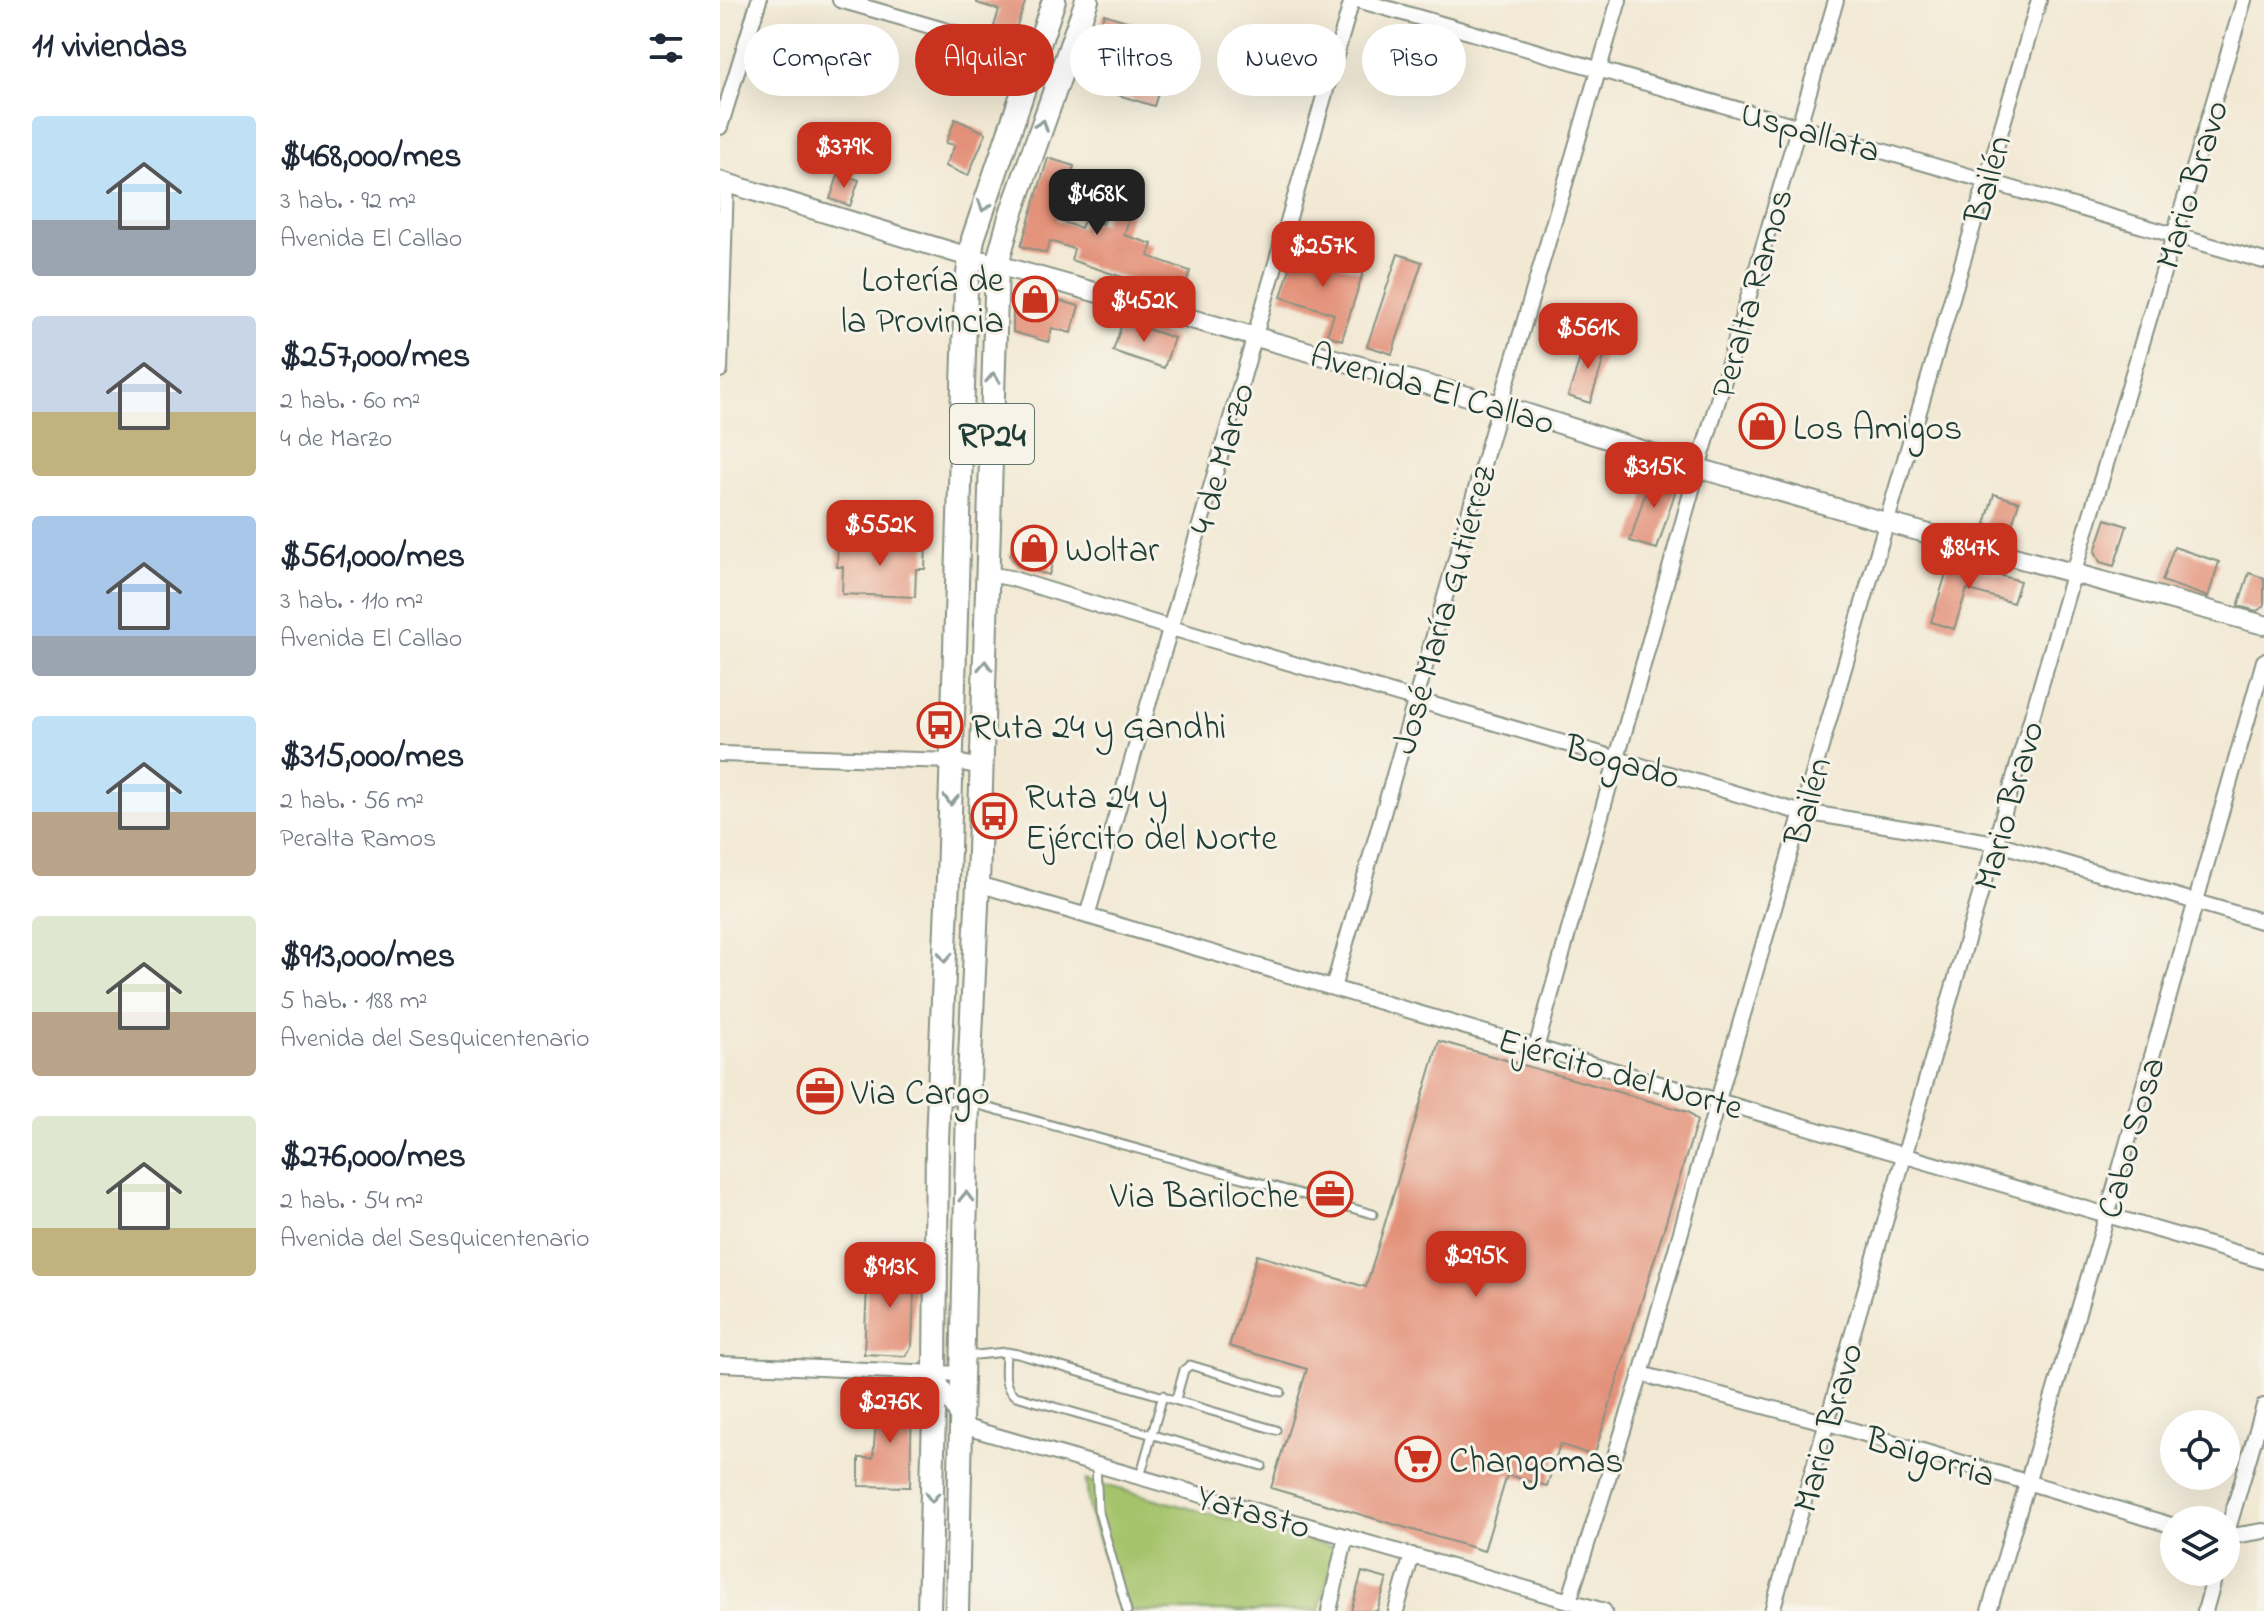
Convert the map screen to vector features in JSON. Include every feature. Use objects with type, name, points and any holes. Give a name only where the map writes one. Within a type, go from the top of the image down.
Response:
[{"type":"main road","name":"RP24","points":[[1045,24],[1054,0]]},
{"type":"main road","name":"RP24","points":[[957,1611],[968,1102],[978,884],[997,264],[1010,217],[1087,0]]},
{"type":"main road","name":"RP24","points":[[929,1611],[938,1100],[952,761],[965,304],[969,257],[1021,96]]},
{"type":"street","points":[[720,127],[759,0]]},
{"type":"street","points":[[840,0],[923,24]]},
{"type":"street","name":"4 de Marzo","points":[[1087,916],[1352,0]]},
{"type":"street","name":"Uspallata","points":[[1358,0],[2264,261]]},
{"type":"street","name":"José María Gutiérrez","points":[[1333,988],[1619,0]]},
{"type":"street","name":"Peralta Ramos","points":[[1536,1048],[1698,468],[1836,0]]},
{"type":"street","name":"Bailén","points":[[1568,1606],[1641,1374],[1885,522],[2039,0]]},
{"type":"street","name":"Mario Bravo","points":[[1772,1611],[2073,575],[2244,0]]},
{"type":"street","points":[[720,370],[723,182]]},
{"type":"street","name":"Avenida El Callao","points":[[723,182],[969,257],[1500,405],[1698,468],[1885,522],[2264,625]]},
{"type":"street","name":"Bogado","points":[[988,574],[1803,812],[1996,843],[2264,922]]},
{"type":"street","name":"Cabo Sosa","points":[[1989,1611],[2107,1215],[2264,661]]},
{"type":"street","points":[[720,754],[952,761],[981,767]]},
{"type":"street","name":"Ejército del Norte","points":[[978,884],[2264,1261]]},
{"type":"street","points":[[720,1364],[935,1372],[962,1366]]},
{"type":"street","points":[[935,1372],[962,1426]]},
{"type":"street","name":"Baigorria","points":[[1641,1374],[1828,1423],[2160,1522]]},
{"type":"street","points":[[2235,1506],[2264,1406]]},
{"type":"street","name":"Yatasto","points":[[962,1426],[1412,1555],[1568,1606],[1604,1611]]},
{"type":"street","points":[[2240,1535],[2264,1531]]},
{"type":"street","points":[[1329,1611],[1346,1536]]},
{"type":"street","points":[[1396,1611],[1412,1555]]},
{"type":"street","points":[[2205,1611],[2212,1586]]},
{"type":"lane","points":[[938,1100],[968,1102],[1373,1214]]},
{"type":"lane","points":[[1006,1352],[1006,1386],[1016,1396],[1262,1466]]},
{"type":"lane","points":[[962,1366],[1006,1352],[1276,1430]]},
{"type":"lane","points":[[1176,1399],[1184,1370],[1190,1365],[1281,1392]]},
{"type":"lane","points":[[1140,1477],[1163,1395]]},
{"type":"lane","points":[[1096,1464],[1098,1509],[1127,1611]]},
{"type":"green space","points":[[1086,1480],[1336,1548],[1319,1611],[1121,1611],[1089,1510]]},
{"type":"building","points":[[977,0],[1026,0],[1017,24],[995,24],[999,10],[977,3]]},
{"type":"building","points":[[1104,14],[1135,24],[1101,24]]},
{"type":"building","points":[[1122,96],[1157,96],[1154,106]]},
{"type":"building","points":[[955,119],[986,133],[968,176],[945,166],[955,145],[946,143]]},
{"type":"building","points":[[1048,158],[1074,166],[1057,220],[1081,228],[1085,218],[1103,224],[1112,198],[1134,205],[1124,235],[1152,244],[1148,256],[1190,271],[1182,297],[1071,260],[1074,249],[1050,241],[1046,253],[1021,246]]},
{"type":"building","points":[[839,173],[859,180],[850,206],[830,199]]},
{"type":"building","points":[[1295,251],[1363,272],[1342,340],[1327,335],[1334,314],[1281,297]]},
{"type":"building","points":[[1398,254],[1422,262],[1392,354],[1367,346]]},
{"type":"building","points":[[1027,292],[1079,306],[1071,333],[1052,328],[1048,342],[1013,332],[1013,300]]},
{"type":"building","points":[[1123,321],[1174,338],[1164,368],[1113,351]]},
{"type":"building","points":[[1586,339],[1608,345],[1590,403],[1568,396]]},
{"type":"building","name":"Los Amigos","points":[[1758,411],[1775,418],[1766,441],[1748,435]]},
{"type":"building","points":[[1652,472],[1679,480],[1657,549],[1630,541]]},
{"type":"building","points":[[1994,494],[2019,502],[2010,531],[1985,524]]},
{"type":"building","points":[[2106,519],[2127,526],[2114,566],[2100,562],[2095,551]]},
{"type":"building","name":"Woltar","points":[[1018,529],[1059,540],[1049,575],[1017,566],[1010,556]]},
{"type":"building","points":[[838,542],[926,544],[925,569],[916,569],[915,597],[842,594],[843,567],[837,567]]},
{"type":"building","points":[[2174,547],[2219,562],[2208,597],[2162,581]]},
{"type":"building","points":[[1950,561],[2020,581],[2013,603],[1967,589],[1954,629],[1931,622]]},
{"type":"building","points":[[2249,573],[2264,578],[2264,606],[2257,611],[2238,606]]},
{"type":"building","points":[[1439,1041],[1688,1112],[1697,1121],[1594,1456],[1560,1444],[1547,1486],[1507,1475],[1484,1551],[1271,1488],[1307,1369],[1229,1346],[1257,1255],[1366,1287]]},
{"type":"building","points":[[868,1264],[915,1266],[912,1346],[905,1356],[864,1354]]},
{"type":"building","points":[[878,1394],[907,1396],[912,1402],[910,1487],[859,1486],[859,1458],[873,1458]]},
{"type":"building","points":[[1362,1572],[1387,1579],[1377,1611],[1351,1611]]},
{"type":"place","name":"Lotería de la Provincia","points":[[1035,299]]},
{"type":"place","name":"Los Amigos","points":[[1762,426]]},
{"type":"place","name":"Woltar","points":[[1034,548]]},
{"type":"place","name":"Ruta 24 y Gandhi","points":[[940,725]]},
{"type":"place","name":"Ruta 24 y Ejército del Norte","points":[[994,816]]},
{"type":"place","name":"Via Cargo","points":[[820,1091]]},
{"type":"place","name":"Via Bariloche","points":[[1330,1194]]},
{"type":"place","name":"Changomas","points":[[1418,1459]]}]
